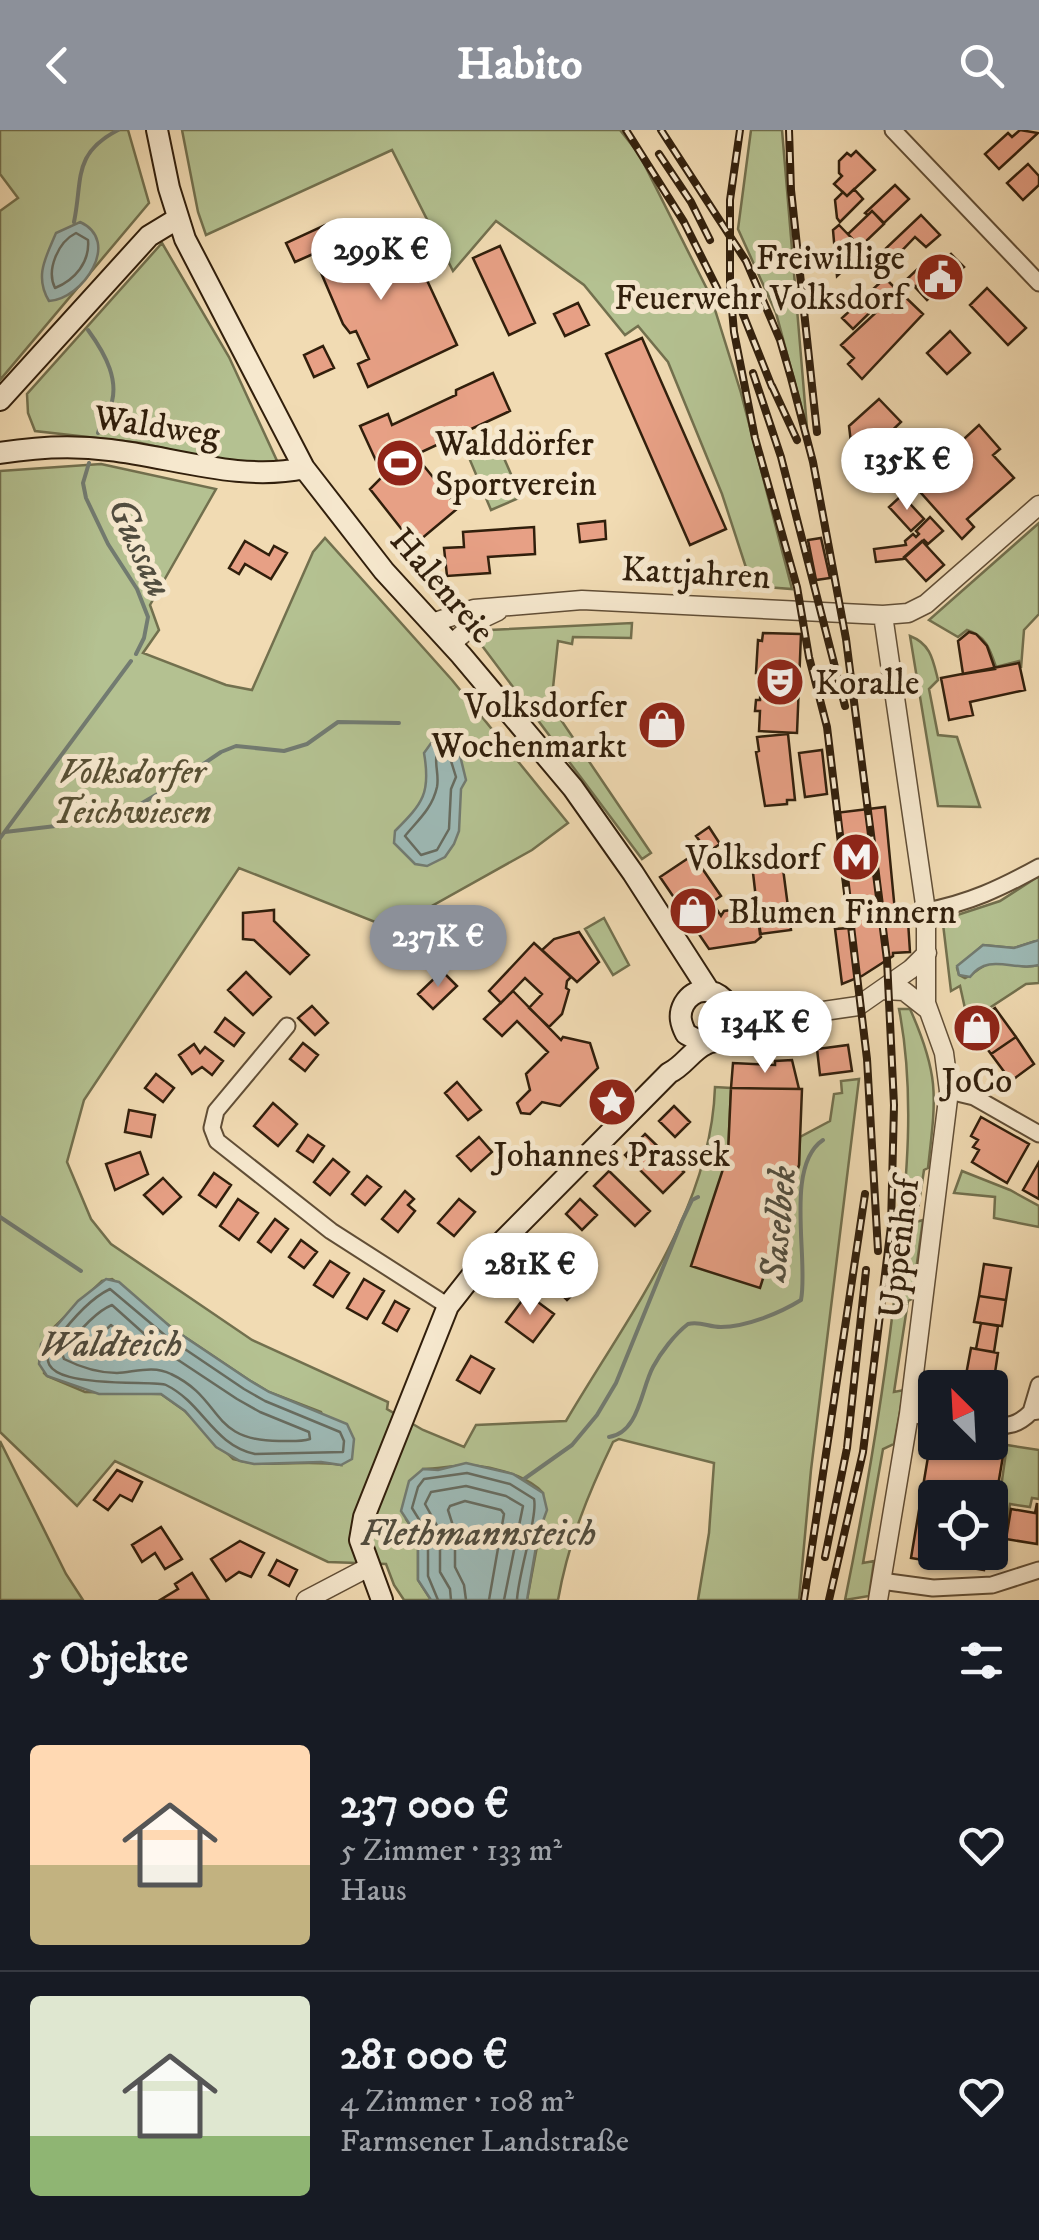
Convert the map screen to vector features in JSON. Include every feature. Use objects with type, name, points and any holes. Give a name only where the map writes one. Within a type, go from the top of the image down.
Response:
[{"type":"main road","name":"Halenreie","points":[[157,130],[178,218],[196,263],[304,468],[384,571],[533,738],[579,797],[633,873],[679,948],[700,994]]},
{"type":"main road","points":[[0,400],[149,236],[178,218]]},
{"type":"main road","name":"Waldweg","points":[[0,453],[61,445],[236,469],[304,468]]},
{"type":"main road","points":[[700,994],[725,999],[732,1009],[728,1033],[720,1040],[696,1039],[681,1023],[681,1011],[700,994]]},
{"type":"main road","points":[[382,1600],[360,1540],[364,1517],[448,1306],[485,1260],[669,1072],[681,1068],[696,1039]]},
{"type":"street","points":[[893,130],[1039,282]]},
{"type":"street","name":"Kattjahren","points":[[432,624],[466,610],[590,600],[883,615],[908,612],[926,604],[1039,505]]},
{"type":"street","name":"Kattjahren","points":[[451,644],[479,620],[507,606]]},
{"type":"street","points":[[883,615],[926,911],[927,1009]]},
{"type":"street","points":[[926,911],[994,893],[1039,867]]},
{"type":"street","points":[[728,1033],[769,1020],[851,1008],[883,990],[927,953]]},
{"type":"street","points":[[883,990],[904,991],[927,1009]]},
{"type":"street","points":[[732,1009],[769,1020]]},
{"type":"street","name":"Uppenhof","points":[[879,1590],[909,1414],[948,1091],[944,1053],[927,1009]]},
{"type":"street","points":[[287,1026],[216,1111],[212,1122],[217,1141],[331,1231],[448,1306]]},
{"type":"street","points":[[948,1091],[974,1097],[1039,1134]]},
{"type":"street","points":[[1008,1426],[1020,1423],[1035,1411],[1039,1385]]},
{"type":"street","points":[[909,1414],[918,1415]]},
{"type":"street","points":[[306,1600],[368,1568]]},
{"type":"street","points":[[879,1590],[992,1586],[1039,1570]]},
{"type":"green space","points":[[0,130],[128,130],[149,203],[0,380],[0,211],[18,198],[0,174]]},
{"type":"green space","points":[[182,130],[620,130],[639,154],[711,297],[741,393],[792,589],[752,586],[722,494],[668,362],[638,326],[625,335],[584,285],[496,221],[453,271],[392,150],[206,235]]},
{"type":"green space","points":[[751,130],[782,130],[807,428],[776,313],[738,229]]},
{"type":"green space","points":[[162,243],[229,357],[278,463],[220,461],[141,443],[35,431],[28,413],[27,394]]},
{"type":"green space","points":[[496,440],[521,497],[491,510],[467,453]]},
{"type":"green space","name":"Volksdorfer Teichwiesen","points":[[101,464],[216,489],[150,605],[159,630],[143,653],[226,685],[252,690],[313,552],[325,538],[452,680],[568,823],[532,850],[412,917],[375,922],[239,868],[84,1100],[67,1162],[91,1219],[111,1244],[252,1340],[388,1402],[387,1409],[464,1447],[476,1425],[566,1421],[639,1302],[682,1220],[699,1177],[710,1133],[715,1087],[731,1088],[728,1154],[712,1207],[780,1224],[799,1165],[800,1137],[830,1121],[834,1094],[842,1093],[841,1081],[859,1079],[799,1600],[698,1600],[709,1533],[714,1463],[619,1439],[613,1442],[580,1519],[558,1600],[527,1600],[541,1525],[543,1493],[538,1488],[520,1477],[487,1467],[423,1469],[406,1519],[418,1537],[418,1580],[431,1600],[404,1600],[386,1564],[328,1562],[115,1461],[77,1506],[0,1432],[0,471]],"holes":[[[112,1279],[173,1329],[269,1392],[321,1412],[341,1465],[233,1459],[185,1411],[161,1394],[85,1392],[44,1373],[51,1330],[102,1281]]]},
{"type":"green space","points":[[1039,523],[1039,614],[1024,630],[1021,668],[1019,661],[996,667],[979,636],[967,630],[958,637],[929,620]]},
{"type":"green space","points":[[632,623],[631,638],[573,637],[572,644],[558,641],[552,697],[561,720],[651,853],[642,859],[480,643],[489,630]]},
{"type":"green space","points":[[910,636],[923,643],[932,659],[938,680],[929,689],[938,735],[957,737],[980,807],[938,806]]},
{"type":"green space","points":[[1039,876],[1039,940],[1014,948],[983,945],[957,968],[965,978],[995,962],[1039,965],[1039,983],[1026,984],[968,1022],[960,986],[951,991],[943,924],[948,918],[1000,901]]},
{"type":"green space","points":[[604,918],[629,965],[613,975],[585,929]]},
{"type":"green space","points":[[899,1009],[910,1009],[927,1052],[933,1087],[933,1123],[916,1222],[923,1220],[912,1299],[908,1301],[894,1392],[904,1390],[894,1444],[883,1449],[863,1563],[874,1561],[869,1596],[845,1600],[881,1398],[904,1209],[908,1108]]},
{"type":"green space","points":[[962,1171],[1039,1206],[1039,1227],[994,1218],[995,1197],[954,1193]]},
{"type":"green space","points":[[0,1441],[66,1574],[83,1600],[0,1600]]},
{"type":"green space","points":[[1008,1445],[1039,1450],[1039,1499],[1032,1498],[1030,1507],[1010,1504],[1008,1517],[1008,1480],[1002,1480]]},
{"type":"water","points":[[80,222],[98,242],[93,268],[74,290],[49,301],[42,275],[49,250],[56,233]]},
{"type":"water","points":[[439,732],[456,739],[466,780],[461,789],[459,831],[454,844],[445,857],[427,866],[415,864],[394,843],[395,831],[423,796],[424,753]]},
{"type":"water","points":[[1039,940],[1039,965],[994,964],[970,977],[959,975],[957,966],[983,945],[1014,948]]},
{"type":"water","name":"Waldteich","points":[[106,1279],[119,1282],[173,1329],[249,1380],[347,1424],[354,1439],[352,1459],[341,1465],[240,1461],[216,1447],[185,1411],[161,1394],[99,1394],[47,1376],[39,1364],[41,1344],[78,1301]]},
{"type":"water","name":"Flethmannsteich","points":[[466,1463],[513,1474],[543,1493],[547,1510],[538,1535],[527,1600],[431,1600],[418,1580],[418,1537],[401,1511],[409,1481],[423,1469],[438,1470]]},
{"type":"building","points":[[1020,130],[1038,133],[999,169],[985,154],[1008,133],[1012,137]]},
{"type":"building","points":[[856,151],[875,170],[847,196],[834,184],[842,176],[839,161]]},
{"type":"building","points":[[1028,164],[1039,176],[1039,185],[1023,200],[1007,183]]},
{"type":"building","points":[[895,185],[909,199],[884,223],[872,211],[865,213]]},
{"type":"building","points":[[854,189],[863,199],[840,222],[835,200]]},
{"type":"building","points":[[872,211],[884,224],[860,247],[848,234]]},
{"type":"building","points":[[921,215],[940,235],[926,247],[915,237],[891,262],[882,252]]},
{"type":"building","points":[[325,225],[345,266],[406,235],[457,345],[368,387],[358,364],[369,359],[356,331],[350,333],[343,324],[313,254],[295,262],[286,243]]},
{"type":"building","points":[[839,225],[864,251],[837,276],[833,230]]},
{"type":"building","points":[[500,246],[535,323],[509,335],[473,258]]},
{"type":"building","name":"Freiwillige Feuerwehr Volksdorf","points":[[951,254],[964,267],[927,300],[915,287]]},
{"type":"building","points":[[925,262],[933,270],[915,287],[907,279]]},
{"type":"building","points":[[885,278],[895,288],[853,329],[842,318]]},
{"type":"building","points":[[987,288],[1026,328],[1008,345],[970,305]]},
{"type":"building","points":[[899,291],[923,314],[862,379],[848,364],[854,358],[841,345]]},
{"type":"building","points":[[578,303],[589,325],[565,336],[554,314]]},
{"type":"building","points":[[950,331],[970,353],[947,374],[927,353]]},
{"type":"building","points":[[642,338],[726,529],[690,545],[606,354]]},
{"type":"building","points":[[323,346],[334,368],[314,377],[304,355]]},
{"type":"building","name":"Walddörfer Sportverein","points":[[493,373],[510,411],[415,455],[458,508],[414,545],[370,489],[383,476],[360,426],[388,414],[392,425]]},
{"type":"building","points":[[879,399],[901,422],[877,445],[878,450],[853,459],[849,426]]},
{"type":"building","points":[[979,425],[1000,449],[993,455],[1014,478],[967,519],[974,527],[962,539],[914,485]]},
{"type":"building","points":[[902,495],[924,519],[911,531],[889,507]]},
{"type":"building","points":[[930,517],[943,531],[928,544],[924,540],[903,559],[876,562],[874,549],[906,545],[905,541],[913,534],[916,537],[916,531]]},
{"type":"building","points":[[605,521],[606,539],[580,542],[578,524]]},
{"type":"building","points":[[534,527],[535,554],[488,557],[490,573],[447,576],[444,548],[464,547],[463,532]]},
{"type":"building","points":[[821,538],[830,578],[816,580],[808,540]]},
{"type":"building","points":[[245,541],[269,555],[274,546],[287,553],[271,579],[245,564],[239,574],[229,568]]},
{"type":"building","points":[[922,541],[944,565],[926,581],[904,557]]},
{"type":"building","points":[[969,632],[987,646],[995,669],[963,674],[958,641]]},
{"type":"building","name":"Koralle","points":[[763,633],[801,634],[797,733],[759,731],[760,711],[755,711],[756,700],[760,700],[761,673],[756,673],[758,640],[762,641]]},
{"type":"building","points":[[1019,663],[1025,690],[970,702],[973,715],[949,720],[941,678]]},
{"type":"building","points":[[788,734],[795,800],[765,806],[757,737]]},
{"type":"building","points":[[822,750],[827,794],[805,797],[799,753]]},
{"type":"building","points":[[885,807],[896,922],[908,921],[910,952],[893,953],[862,976],[842,984],[835,929],[849,928],[835,813]]},
{"type":"building","points":[[709,827],[720,844],[708,852],[696,836]]},
{"type":"building","points":[[693,855],[721,896],[712,902],[721,916],[724,911],[757,907],[761,937],[755,942],[709,949],[660,877]]},
{"type":"building","points":[[782,861],[791,930],[760,934],[752,864]]},
{"type":"building","points":[[274,910],[274,921],[309,955],[290,974],[254,940],[243,939],[243,913]]},
{"type":"building","points":[[579,932],[599,962],[577,982],[542,950],[554,939]]},
{"type":"building","points":[[534,943],[571,977],[562,1014],[549,1027],[529,1008],[542,994],[525,978],[501,1003],[489,991]]},
{"type":"building","points":[[442,971],[457,986],[433,1009],[418,994]]},
{"type":"building","points":[[246,972],[271,997],[253,1015],[228,990]]},
{"type":"building","points":[[513,991],[561,1040],[563,1037],[590,1043],[598,1068],[560,1106],[542,1102],[530,1114],[521,1113],[517,1103],[530,1090],[526,1074],[548,1052],[517,1021],[502,1036],[484,1019]]},
{"type":"building","points":[[312,1006],[328,1023],[315,1035],[298,1018]]},
{"type":"building","points":[[995,1008],[1016,1037],[991,1054],[970,1025]]},
{"type":"building","points":[[225,1018],[244,1033],[234,1046],[215,1032]]},
{"type":"building","points":[[1016,1037],[1034,1064],[1011,1081],[991,1054]]},
{"type":"building","points":[[303,1043],[318,1055],[305,1071],[290,1059]]},
{"type":"building","points":[[194,1044],[200,1053],[205,1047],[223,1061],[212,1075],[202,1067],[192,1074],[179,1055]]},
{"type":"building","points":[[848,1045],[852,1071],[820,1075],[817,1049]]},
{"type":"building","points":[[792,1060],[799,1089],[731,1088],[733,1063],[775,1065],[775,1061]]},
{"type":"building","points":[[156,1074],[174,1088],[163,1102],[145,1088]]},
{"type":"building","points":[[457,1082],[481,1110],[468,1120],[445,1093]]},
{"type":"building","points":[[731,1088],[802,1089],[799,1165],[760,1288],[691,1266],[728,1154]]},
{"type":"building","points":[[273,1103],[297,1124],[278,1146],[254,1126]]},
{"type":"building","points":[[674,1106],[690,1122],[675,1137],[659,1121]]},
{"type":"building","points":[[129,1110],[155,1115],[151,1137],[125,1132]]},
{"type":"building","points":[[981,1117],[1029,1144],[1007,1183],[972,1162],[979,1150],[973,1147],[978,1140],[971,1136]]},
{"type":"building","points":[[645,1134],[684,1172],[663,1193],[625,1155]]},
{"type":"building","points":[[308,1135],[324,1146],[313,1162],[297,1151]]},
{"type":"building","points":[[479,1137],[492,1152],[471,1171],[457,1156]]},
{"type":"building","points":[[140,1152],[148,1174],[115,1190],[106,1164]]},
{"type":"building","points":[[333,1159],[349,1172],[330,1195],[314,1182]]},
{"type":"building","points":[[1039,1162],[1039,1199],[1023,1190]]},
{"type":"building","points":[[609,1171],[650,1211],[635,1226],[594,1186]]},
{"type":"building","points":[[214,1173],[231,1185],[216,1207],[199,1195]]},
{"type":"building","points":[[367,1176],[381,1187],[365,1205],[352,1194]]},
{"type":"building","points":[[163,1178],[181,1197],[163,1214],[144,1195]]},
{"type":"building","points":[[405,1191],[414,1199],[408,1205],[415,1211],[398,1232],[382,1219]]},
{"type":"building","points":[[238,1199],[258,1213],[239,1240],[220,1226]]},
{"type":"building","points":[[459,1199],[475,1212],[454,1236],[438,1223]]},
{"type":"building","points":[[580,1199],[597,1215],[582,1230],[566,1214]]},
{"type":"building","points":[[275,1219],[288,1229],[271,1252],[258,1242]]},
{"type":"building","points":[[301,1240],[317,1252],[304,1268],[289,1257]]},
{"type":"building","points":[[567,1251],[592,1276],[567,1300],[542,1275]]},
{"type":"building","points":[[330,1261],[349,1273],[333,1297],[314,1285]]},
{"type":"building","points":[[984,1264],[1011,1268],[1006,1300],[979,1296]]},
{"type":"building","points":[[364,1279],[384,1291],[367,1319],[347,1308]]},
{"type":"building","points":[[527,1294],[554,1314],[533,1342],[506,1322]]},
{"type":"building","points":[[979,1296],[1006,1300],[1002,1326],[974,1322]]},
{"type":"building","points":[[395,1301],[409,1309],[397,1331],[383,1323]]},
{"type":"building","points":[[981,1323],[998,1326],[994,1352],[976,1349]]},
{"type":"building","points":[[971,1348],[998,1353],[995,1370],[967,1370]]},
{"type":"building","points":[[471,1356],[494,1369],[480,1393],[457,1380]]},
{"type":"building","points":[[927,1460],[1002,1460],[999,1480],[924,1480]]},
{"type":"building","points":[[117,1470],[142,1482],[132,1501],[120,1495],[108,1510],[94,1500]]},
{"type":"building","points":[[1037,1503],[1037,1544],[1008,1539],[1011,1509],[1035,1513]]},
{"type":"building","points":[[918,1516],[918,1559],[911,1558]]},
{"type":"building","points":[[161,1527],[182,1559],[165,1569],[155,1553],[142,1562],[132,1545]]},
{"type":"building","points":[[240,1541],[264,1553],[251,1577],[239,1572],[226,1581],[211,1559]]},
{"type":"building","points":[[277,1560],[297,1570],[289,1586],[269,1575]]},
{"type":"building","points":[[192,1573],[209,1600],[160,1600],[178,1589],[175,1584]]},
{"type":"waterway","name":"Gussau","points":[[74,222],[86,158],[103,139],[118,130]]},
{"type":"waterway","name":"Gussau","points":[[88,330],[112,379],[112,401],[98,433]]},
{"type":"waterway","name":"Gussau","points":[[89,463],[83,483],[86,498],[108,544],[137,589],[148,617],[136,654]]},
{"type":"waterway","name":"Gussau","points":[[0,838],[131,661]]},
{"type":"waterway","points":[[187,775],[236,746],[284,751],[307,744],[338,722],[399,723]]},
{"type":"waterway","points":[[5,832],[115,819],[178,782]]},
{"type":"waterway","name":"Saselbek","points":[[609,1437],[619,1434],[633,1419],[656,1361],[688,1324],[741,1325],[801,1300],[804,1170],[811,1153],[823,1140]]},
{"type":"waterway","name":"Saselbek","points":[[524,1479],[572,1445],[597,1415],[616,1383],[682,1221],[692,1200],[698,1197]]},
{"type":"waterway","name":"Saselbek","points":[[0,1217],[81,1271]]},
{"type":"railway","points":[[626,130],[684,222],[727,308]]},
{"type":"railway","points":[[661,130],[746,261],[780,340],[791,378],[813,462],[846,639],[887,960],[894,1105],[891,1226],[863,1452],[829,1600]]},
{"type":"railway","points":[[740,130],[730,200],[734,332],[755,438],[797,587],[827,727],[867,1059],[878,1251]]},
{"type":"railway","points":[[789,130],[791,190],[817,432]]},
{"type":"railway","points":[[659,154],[691,202],[710,240]]},
{"type":"railway","points":[[737,299],[772,387]]},
{"type":"railway","points":[[753,373],[781,457],[845,706]]},
{"type":"railway","points":[[772,386],[797,440]]},
{"type":"railway","points":[[804,1600],[865,1194]]},
{"type":"railway","points":[[825,1557],[847,1448],[866,1270]]},
{"type":"place","name":"Freiwillige Feuerwehr Volksdorf","points":[[940,277]]},
{"type":"place","name":"Walddörfer Sportverein","points":[[400,463]]},
{"type":"place","name":"Koralle","points":[[780,682]]},
{"type":"place","name":"Volksdorfer Wochenmarkt","points":[[662,725]]},
{"type":"place","name":"Volksdorf","points":[[856,857]]},
{"type":"place","name":"Blumen Finnern","points":[[693,911]]},
{"type":"place","name":"JoCo","points":[[977,1028]]},
{"type":"place","name":"Johannes Prassek","points":[[612,1102]]}]
